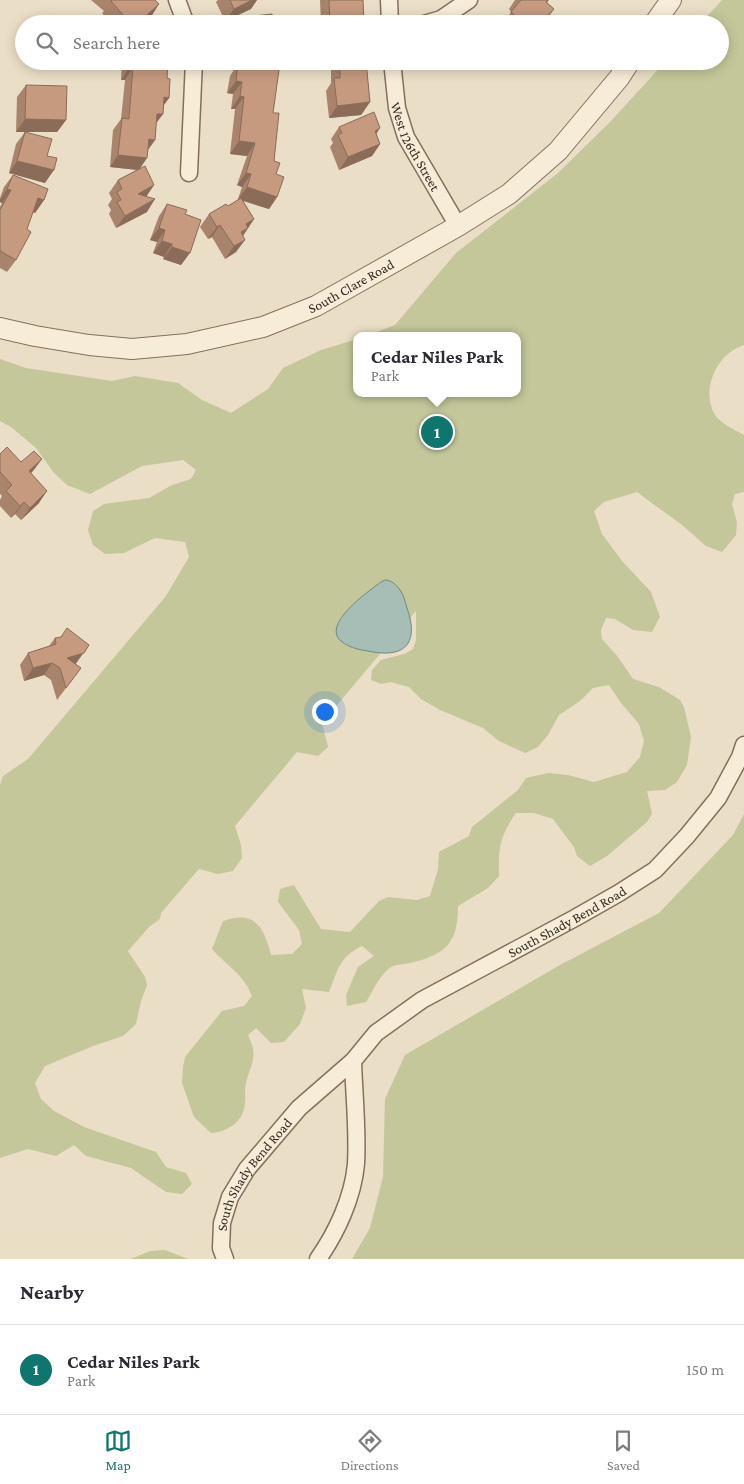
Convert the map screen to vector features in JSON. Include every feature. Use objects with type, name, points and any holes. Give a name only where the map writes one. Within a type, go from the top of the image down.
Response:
[{"type":"street","points":[[177,0],[183,15]]},
{"type":"street","points":[[389,0],[390,15]]},
{"type":"street","points":[[447,15],[469,0]]},
{"type":"street","points":[[660,15],[671,0]]},
{"type":"street","points":[[189,173],[194,70]]},
{"type":"street","name":"West 126th Street","points":[[393,70],[397,108],[406,137],[458,226]]},
{"type":"street","name":"South Clare Road","points":[[0,328],[89,345],[132,349],[187,344],[263,327],[316,306],[458,226],[509,194],[558,151],[624,70]]},
{"type":"street","name":"South Shady Bend Road","points":[[225,1259],[221,1248],[222,1223],[230,1197],[247,1169],[299,1108],[353,1061],[376,1034],[422,1000],[590,910],[655,870],[687,836],[718,798],[740,757],[744,745]]},
{"type":"street","points":[[318,1259],[336,1228],[349,1197],[356,1165],[353,1061]]},
{"type":"green space","points":[[722,0],[744,0],[744,345],[734,349],[719,364],[710,384],[709,395],[717,418],[744,435],[744,492],[735,494],[732,504],[737,522],[736,535],[722,552],[706,546],[682,525],[637,492],[604,502],[594,511],[602,534],[622,561],[651,592],[660,617],[652,632],[633,630],[615,619],[606,618],[601,630],[602,639],[618,657],[633,679],[659,687],[680,700],[684,707],[691,737],[687,765],[677,782],[665,790],[647,791],[652,814],[647,822],[607,856],[590,866],[577,856],[574,847],[553,819],[534,813],[516,813],[506,829],[501,843],[499,876],[488,888],[458,906],[456,928],[448,944],[435,955],[391,967],[380,978],[366,1002],[347,1006],[346,995],[358,967],[374,956],[362,946],[348,955],[340,965],[329,992],[302,989],[306,1008],[300,1024],[284,1042],[271,1043],[256,1028],[248,1035],[254,1055],[245,1086],[242,1115],[229,1128],[211,1133],[194,1117],[182,1083],[185,1057],[222,1011],[244,1006],[252,996],[240,976],[212,949],[223,921],[234,918],[250,920],[261,929],[271,955],[292,954],[302,944],[299,930],[278,902],[280,889],[294,885],[321,929],[350,932],[379,901],[388,897],[417,900],[430,896],[438,869],[439,852],[469,836],[472,827],[518,790],[526,778],[548,773],[568,775],[594,782],[627,772],[640,757],[644,741],[639,724],[609,685],[593,688],[580,701],[559,715],[548,735],[538,747],[525,753],[499,741],[483,728],[440,710],[421,699],[409,687],[390,682],[381,684],[371,680],[372,670],[381,660],[404,654],[413,649],[416,640],[416,611],[322,723],[328,747],[318,756],[297,752],[235,826],[241,845],[242,858],[233,871],[218,874],[199,869],[161,913],[160,919],[149,927],[128,951],[145,977],[147,985],[136,1024],[123,1036],[45,1066],[35,1083],[41,1099],[54,1111],[84,1127],[156,1152],[166,1167],[186,1173],[192,1184],[182,1194],[166,1192],[131,1168],[86,1156],[74,1145],[56,1156],[28,1149],[0,1158],[0,785],[3,776],[28,759],[166,596],[189,557],[185,542],[155,538],[124,553],[105,554],[93,545],[88,530],[93,511],[104,504],[149,498],[172,485],[191,479],[196,470],[183,460],[142,466],[90,494],[67,485],[54,473],[36,448],[11,427],[0,421],[0,359],[26,368],[112,381],[135,376],[178,383],[202,400],[231,413],[268,389],[283,368],[321,350],[353,340],[353,397],[521,397],[521,332],[377,332],[395,325],[456,253],[558,173],[610,122],[658,70],[729,70],[729,15],[708,15]]},
{"type":"green space","points":[[744,814],[744,1259],[352,1259],[370,1228],[383,1177],[385,1099],[405,1055],[560,965],[659,913],[733,835]]},
{"type":"green space","points":[[165,1250],[188,1259],[131,1259],[150,1251]]},
{"type":"water","points":[[385,580],[396,585],[403,596],[410,619],[411,637],[408,644],[395,652],[385,653],[361,650],[345,644],[336,634],[337,626],[342,617],[358,600]]},
{"type":"building","points":[[155,0],[159,4],[147,15],[123,15],[111,1]]},
{"type":"building","points":[[230,0],[252,0],[234,9]]},
{"type":"building","points":[[329,0],[363,0],[364,15],[330,15]]},
{"type":"building","points":[[521,0],[548,0],[546,2],[554,9],[549,15],[514,15],[511,12]]},
{"type":"building","points":[[133,70],[167,70],[167,78],[170,79],[169,98],[164,97],[163,114],[157,114],[155,140],[149,139],[147,158],[118,155],[122,118],[129,119]]},
{"type":"building","points":[[237,70],[279,70],[273,113],[279,113],[274,161],[280,163],[276,174],[284,177],[277,197],[247,187],[251,174],[246,173],[255,143],[239,141],[244,97],[240,96],[242,82],[236,81]]},
{"type":"building","points":[[340,70],[367,70],[370,102],[337,106],[334,78],[340,78]]},
{"type":"building","points":[[26,85],[67,86],[66,120],[25,119]]},
{"type":"building","points":[[374,112],[380,128],[375,131],[380,144],[348,157],[338,135],[342,133],[339,127]]},
{"type":"building","points":[[25,132],[52,139],[47,156],[57,158],[54,170],[17,161]]},
{"type":"building","points":[[145,166],[154,185],[138,194],[155,199],[125,216],[117,202],[121,200],[117,192],[122,189],[118,180]]},
{"type":"building","points":[[13,175],[48,189],[44,200],[38,198],[27,229],[31,232],[16,260],[0,251],[0,210],[11,190],[7,189]]},
{"type":"building","points":[[241,198],[254,219],[246,224],[248,228],[241,232],[245,240],[234,246],[220,225],[217,227],[209,214]]},
{"type":"building","points":[[167,204],[187,210],[185,214],[201,220],[190,253],[172,247],[172,244],[162,241],[165,230],[159,228]]},
{"type":"building","points":[[7,447],[21,462],[34,451],[42,459],[29,471],[47,491],[30,508],[24,502],[20,506],[6,491],[12,485],[0,472],[0,454]]},
{"type":"building","points":[[67,628],[89,645],[84,653],[67,658],[81,668],[66,688],[60,668],[52,663],[33,668],[28,653],[56,644],[55,638],[61,637]]},
{"type":"place","name":"Cedar Niles Park","points":[[437,432]]}]
